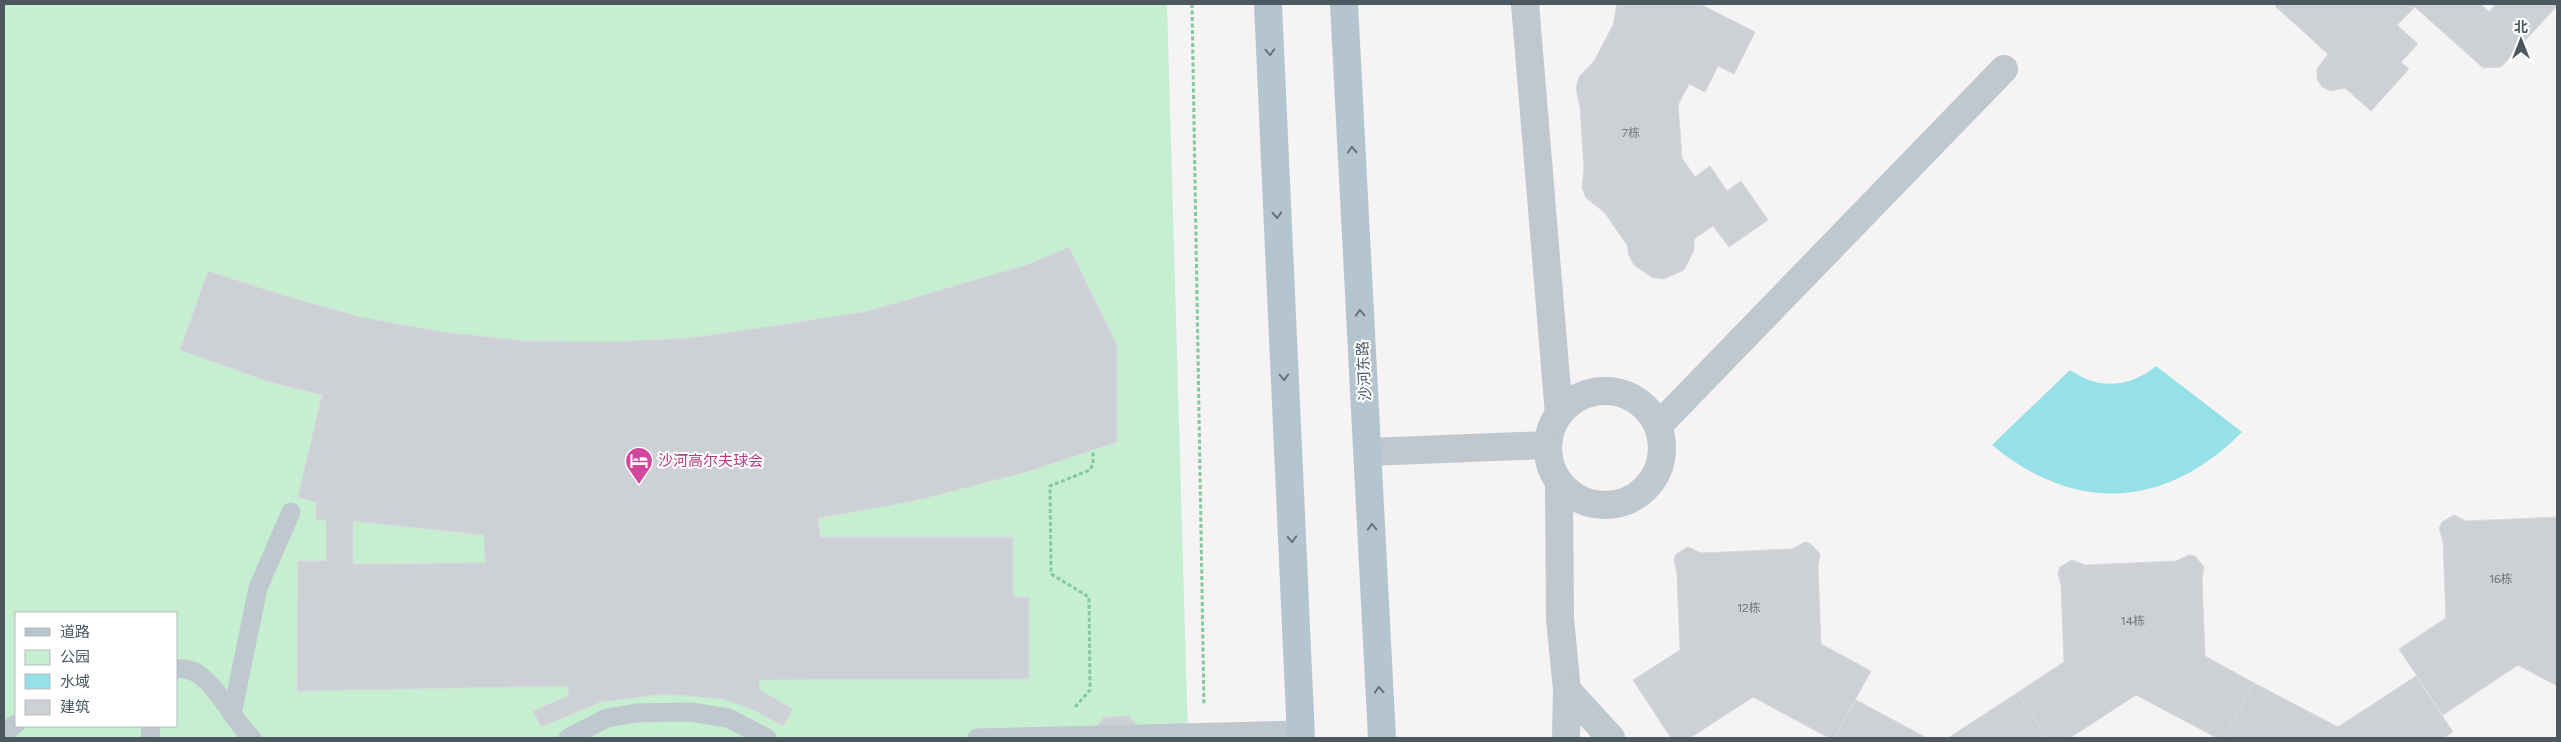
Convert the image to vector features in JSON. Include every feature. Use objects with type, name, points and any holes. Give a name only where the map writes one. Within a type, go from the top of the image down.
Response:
[{"type":"main road","points":[[1268,4],[1301,734]]},
{"type":"main road","name":"沙河东路","points":[[1344,4],[1382,738]]},
{"type":"street","points":[[1525,4],[1559,414]]},
{"type":"street","points":[[1658,426],[2004,70]]},
{"type":"street","points":[[1612,391],[1631,397],[1642,405],[1658,426],[1662,444],[1661,462],[1654,479],[1642,492],[1626,502],[1608,506],[1590,504],[1573,496],[1560,484],[1549,466],[1547,445],[1550,429],[1559,414],[1574,400],[1592,392],[1612,391]]},
{"type":"street","points":[[1368,452],[1547,445]]},
{"type":"street","points":[[1560,484],[1560,619],[1567,690],[1566,738]]},
{"type":"street","points":[[1567,690],[1611,738]]},
{"type":"lane","points":[[232,714],[258,588],[290,512]]},
{"type":"lane","points":[[178,669],[199,673],[249,737]]},
{"type":"lane","points":[[568,738],[607,718],[637,713],[691,712],[728,718],[767,738]]},
{"type":"lane","points":[[4,732],[15,725]]},
{"type":"lane","points":[[977,738],[1205,733],[1301,734]]},
{"type":"path","points":[[1192,4],[1205,733]]},
{"type":"path","points":[[1048,737],[1090,690],[1089,597],[1051,574],[1050,486],[1090,470],[1093,464],[1093,450]]},
{"type":"green space","name":"沙河高尔夫球会","points":[[4,4],[1167,4],[1188,738],[4,738]]},
{"type":"water","points":[[2156,366],[2242,432],[2213,457],[2183,476],[2151,488],[2120,493],[2088,492],[2055,483],[2023,467],[1992,445],[2070,370],[2092,381],[2114,384],[2135,379]]},
{"type":"building","points":[[1617,4],[1700,4],[1755,32],[1734,74],[1718,66],[1705,92],[1689,84],[1678,105],[1682,158],[1695,177],[1710,166],[1727,191],[1741,181],[1768,220],[1729,247],[1713,226],[1694,239],[1694,250],[1684,270],[1664,279],[1653,278],[1635,266],[1629,256],[1627,245],[1604,212],[1586,198],[1582,188],[1584,168],[1580,107],[1576,88],[1579,77],[1594,61],[1613,25]]},
{"type":"building","points":[[2277,4],[2481,4],[2489,12],[2496,4],[2557,4],[2557,6],[2501,67],[2483,68],[2415,7],[2397,25],[2418,44],[2401,62],[2409,69],[2371,111],[2345,88],[2331,91],[2322,87],[2317,79],[2317,69],[2328,54],[2275,6]]},
{"type":"building","name":"沙河高尔夫球会","points":[[1069,247],[1117,345],[1117,442],[1023,473],[914,501],[818,518],[820,537],[1013,537],[1013,597],[1029,597],[1029,679],[759,680],[760,690],[793,709],[783,726],[752,709],[723,699],[664,694],[601,702],[541,727],[533,711],[568,696],[568,686],[297,691],[298,561],[326,561],[326,520],[316,520],[316,502],[298,497],[322,395],[270,382],[180,350],[208,271],[282,295],[360,317],[442,332],[526,341],[608,342],[692,338],[865,312],[1027,265]],"holes":[[[353,521],[484,535],[485,563],[353,564]]]},
{"type":"building","points":[[2454,515],[2466,521],[2557,517],[2557,686],[2518,665],[2443,715],[2399,649],[2446,618],[2443,541],[2439,528],[2442,522]]},
{"type":"building","points":[[1805,542],[1811,544],[1820,554],[1818,567],[1821,644],[1871,671],[1834,738],[1829,738],[1753,697],[1690,738],[1671,738],[1633,680],[1680,650],[1677,573],[1674,560],[1676,554],[1688,547],[1701,553],[1792,549]]},
{"type":"building","points":[[2189,555],[2195,556],[2204,567],[2202,579],[2205,656],[2254,683],[2224,738],[2217,738],[2136,695],[2070,738],[2047,738],[2017,693],[2064,662],[2061,585],[2058,573],[2060,567],[2072,560],[2085,565],[2176,561]]},
{"type":"building","points":[[2416,676],[2453,732],[2444,738],[2224,738],[2254,683],[2338,727]]},
{"type":"building","points":[[2017,693],[2047,738],[1948,738]]},
{"type":"building","points":[[1856,700],[1927,738],[1834,738]]},
{"type":"building","points":[[1129,716],[1140,729],[1094,730],[1104,717]]},
{"type":"place","name":"沙河高尔夫球会","points":[[639,485]]}]
